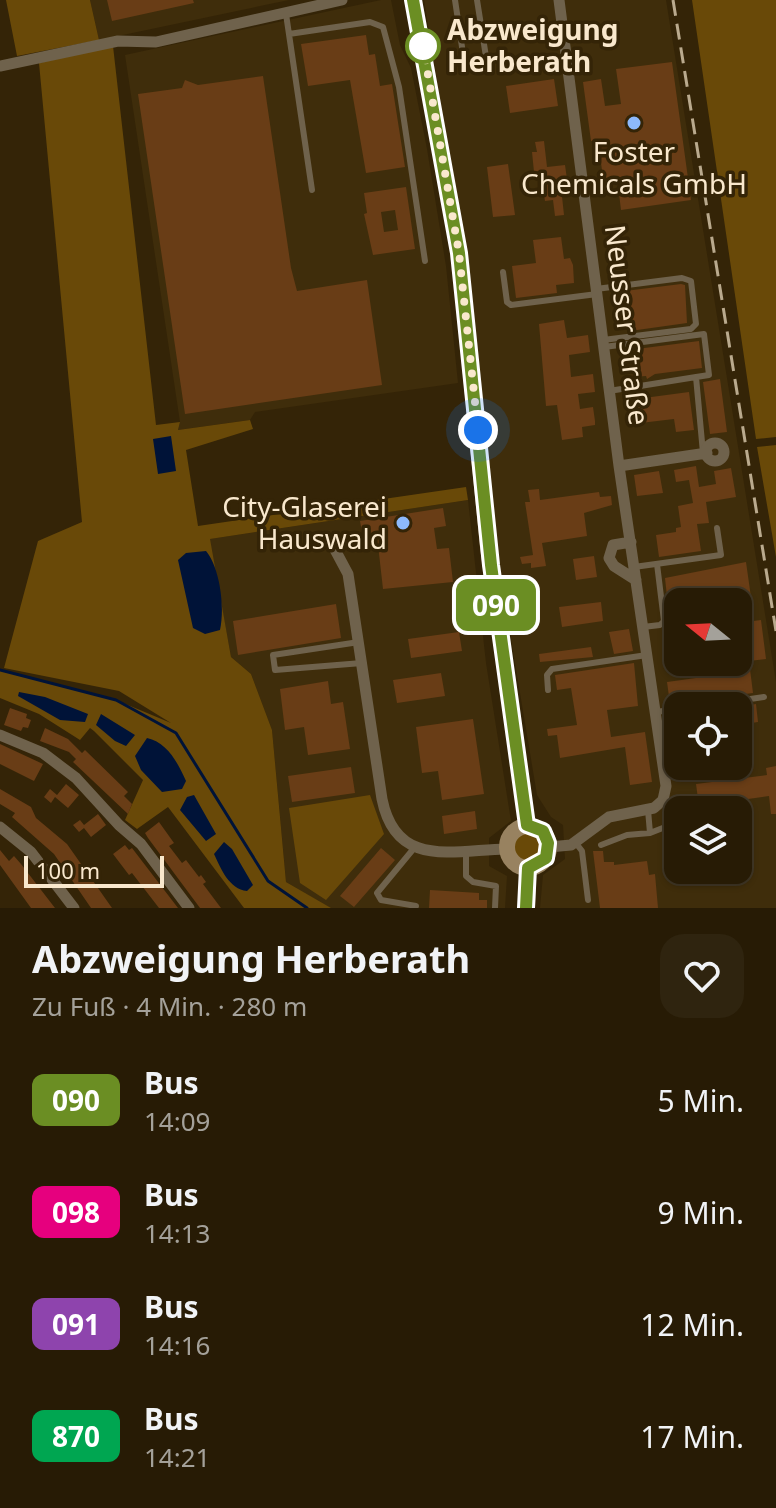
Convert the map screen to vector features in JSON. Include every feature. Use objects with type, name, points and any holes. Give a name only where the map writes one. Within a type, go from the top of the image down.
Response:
[{"type":"main road","points":[[413,0],[459,253],[489,556],[527,825]]},
{"type":"main road","points":[[527,825],[543,831],[549,847],[542,863],[528,868],[512,861],[506,849],[512,832],[527,825]]},
{"type":"main road","points":[[527,908],[528,868]]},
{"type":"street","points":[[0,66],[127,41],[156,42],[342,0]]},
{"type":"street","name":"Neusser Straße","points":[[559,0],[619,466],[666,790],[661,803],[648,810]]},
{"type":"street","name":"Neusser Straße","points":[[619,466],[705,453]]},
{"type":"street","points":[[631,542],[613,545],[609,558],[636,580]]},
{"type":"street","points":[[333,546],[348,574],[385,815],[398,835],[415,847],[466,852],[506,849]]},
{"type":"street","points":[[0,735],[43,753],[81,783],[144,847],[189,908]]},
{"type":"street","points":[[549,847],[575,842],[609,817],[648,810]]},
{"type":"street","points":[[0,827],[31,852],[74,908]]},
{"type":"lane","points":[[455,0],[465,67],[487,63],[477,0]]},
{"type":"lane","points":[[286,14],[312,190]]},
{"type":"lane","points":[[289,34],[370,22],[383,27],[402,107],[425,261]]},
{"type":"lane","points":[[503,272],[507,302],[511,305],[682,278],[691,281],[696,324],[691,329],[603,343]]},
{"type":"lane","points":[[603,343],[624,347],[704,334],[709,375],[628,385],[609,391]]},
{"type":"lane","points":[[696,377],[705,453]]},
{"type":"lane","points":[[634,567],[721,555],[717,528]]},
{"type":"lane","points":[[643,627],[660,625],[664,621],[657,564]]},
{"type":"lane","points":[[359,642],[273,655],[275,670],[362,663]]},
{"type":"lane","points":[[548,690],[547,675],[552,669],[647,655]]},
{"type":"lane","points":[[752,699],[764,697]]},
{"type":"lane","points":[[656,712],[664,711]]},
{"type":"lane","points":[[648,810],[650,833]]},
{"type":"lane","points":[[601,845],[627,835],[650,833],[664,828]]},
{"type":"lane","points":[[575,842],[582,851],[588,900]]},
{"type":"lane","points":[[415,847],[377,893],[381,900],[416,906]]},
{"type":"lane","points":[[466,852],[466,876],[473,882],[496,886],[495,908]]},
{"type":"shaded area","points":[[6,0],[90,0],[99,40],[17,56]]},
{"type":"shaded area","points":[[90,0],[289,0],[99,40]]},
{"type":"shaded area","points":[[391,0],[400,45],[411,68],[446,266],[458,383],[255,412],[250,420],[178,430],[180,422],[125,55]]},
{"type":"shaded area","points":[[424,0],[666,0],[776,682],[776,908],[540,908],[543,875],[565,859],[563,825],[551,817],[537,795],[498,561],[473,303]]},
{"type":"shaded area","points":[[692,0],[776,0],[776,437],[756,439]]},
{"type":"shaded area","points":[[113,46],[156,425],[180,422],[178,430],[250,420],[253,429],[186,450],[198,526],[466,487],[468,500],[210,539],[231,657],[251,674],[272,730],[286,882],[331,908],[244,908],[168,807],[137,829],[125,820],[143,780],[94,731],[90,728],[80,740],[39,714],[0,698],[0,670],[116,700],[171,723],[119,691],[4,668],[38,541],[82,522],[39,63]]},
{"type":"shaded area","points":[[776,445],[776,557],[757,447]]},
{"type":"shaded area","points":[[468,500],[486,663],[511,821],[489,838],[489,866],[507,876],[505,908],[330,908],[286,882],[272,730],[251,674],[231,657],[209,539]]},
{"type":"shaded area","points":[[370,795],[384,834],[326,900],[300,883],[289,808]]},
{"type":"shaded area","points":[[528,833],[538,837],[542,847],[538,857],[528,861],[518,857],[514,847],[518,837]]},
{"type":"water","points":[[171,436],[176,471],[158,474],[153,439]]},
{"type":"water","points":[[206,551],[218,577],[222,610],[220,630],[205,634],[193,628],[178,560],[186,553]]},
{"type":"water","points":[[19,692],[45,697],[88,714],[85,722],[60,720],[18,696]]},
{"type":"water","points":[[101,714],[135,735],[126,746],[96,725]]},
{"type":"water","points":[[147,738],[160,744],[175,761],[186,781],[182,789],[162,792],[141,770],[135,756]]},
{"type":"water","points":[[194,795],[216,834],[206,841],[180,810],[187,797]]},
{"type":"water","points":[[224,842],[232,849],[253,885],[247,891],[230,882],[214,854]]},
{"type":"building","points":[[107,0],[193,0],[194,3],[112,21]]},
{"type":"building","points":[[366,35],[369,55],[375,54],[380,86],[392,84],[405,167],[366,173],[350,80],[308,86],[301,44]]},
{"type":"building","name":"Foster Chemicals GmbH","points":[[672,62],[691,200],[621,210],[617,177],[603,178],[598,140],[591,141],[583,82],[601,79],[605,106],[621,104],[616,69]]},
{"type":"building","points":[[263,76],[297,291],[367,280],[382,385],[185,414],[138,94],[182,88],[185,80],[198,85]]},
{"type":"building","points":[[554,79],[558,106],[510,113],[506,86]]},
{"type":"building","points":[[544,141],[547,167],[565,165],[568,186],[561,187],[564,215],[555,216],[553,200],[545,201],[540,171],[534,172],[532,152],[537,152],[535,142]]},
{"type":"building","points":[[508,164],[515,215],[493,217],[487,167]]},
{"type":"building","points":[[406,187],[415,249],[373,255],[364,214],[367,213],[364,193]],"holes":[[[395,210],[398,230],[384,232],[381,212]]]},
{"type":"building","points":[[561,237],[564,259],[570,258],[573,265],[574,283],[556,285],[557,293],[516,298],[512,266],[536,263],[533,240]]},
{"type":"building","points":[[685,285],[687,323],[630,331],[625,291]]},
{"type":"building","points":[[564,320],[567,338],[588,335],[590,352],[569,355],[571,377],[593,374],[595,392],[578,394],[580,409],[593,407],[595,425],[582,427],[583,437],[562,440],[557,405],[546,406],[539,324]]},
{"type":"building","points":[[699,341],[702,368],[655,374],[647,379],[646,376],[633,377],[629,350]]},
{"type":"building","points":[[720,379],[727,432],[710,434],[703,382]]},
{"type":"building","points":[[689,392],[694,430],[676,432],[674,419],[632,424],[629,400]]},
{"type":"building","points":[[696,466],[699,487],[716,484],[714,471],[731,468],[736,497],[706,502],[709,523],[697,524],[701,551],[659,557],[656,535],[676,532],[676,528],[681,527],[678,506],[693,503],[689,480],[676,482],[674,470]]},
{"type":"building","points":[[659,471],[663,493],[637,496],[634,475]]},
{"type":"building","points":[[539,489],[540,500],[599,492],[600,497],[611,496],[612,505],[584,513],[587,536],[542,543],[546,566],[531,568],[531,563],[522,564],[520,557],[533,555],[525,502],[530,502],[528,490]]},
{"type":"building","points":[[443,508],[446,526],[434,528],[437,549],[449,548],[453,582],[383,589],[377,536],[363,538],[360,521]]},
{"type":"building","points":[[594,556],[597,577],[576,580],[573,559]]},
{"type":"building","points":[[746,562],[750,588],[666,588],[665,578]]},
{"type":"building","points":[[601,602],[603,621],[562,627],[559,607]]},
{"type":"building","points":[[336,604],[341,638],[238,655],[233,621]]},
{"type":"building","points":[[761,620],[766,659],[752,661],[752,621]]},
{"type":"building","points":[[629,629],[633,651],[614,654],[609,632]]},
{"type":"building","points":[[459,632],[462,651],[411,658],[408,639]]},
{"type":"building","points":[[591,647],[593,657],[540,662],[539,654]]},
{"type":"building","points":[[634,663],[638,706],[607,710],[611,737],[645,732],[652,782],[630,785],[625,747],[560,758],[557,735],[548,736],[547,729],[577,725],[571,688],[557,690],[555,675]]},
{"type":"building","points":[[441,673],[445,696],[397,703],[393,680]]},
{"type":"building","points":[[751,676],[753,693],[668,692],[667,682]]},
{"type":"building","points":[[328,681],[331,704],[343,702],[350,749],[308,755],[304,727],[285,730],[280,689]]},
{"type":"building","points":[[756,704],[758,722],[752,723],[752,705]]},
{"type":"building","points":[[10,708],[27,714],[26,718],[31,720],[28,728],[23,727],[21,731],[4,725]]},
{"type":"building","points":[[473,719],[484,794],[442,800],[438,771],[422,773],[416,727]]},
{"type":"building","points":[[45,728],[68,739],[82,753],[85,750],[128,792],[124,796],[132,804],[128,814],[73,762],[76,759],[69,752],[40,741]]},
{"type":"building","points":[[0,744],[43,764],[34,781],[0,764]]},
{"type":"building","points":[[776,766],[776,814],[771,814],[769,796],[752,798],[752,796],[698,796],[696,784],[752,780],[752,777],[767,775],[766,768]]},
{"type":"building","points":[[351,767],[355,793],[292,802],[288,776]]},
{"type":"building","points":[[66,784],[79,795],[68,808],[55,797],[51,803],[44,797],[50,789],[57,795]]},
{"type":"building","points":[[0,789],[31,807],[36,818],[67,844],[112,908],[91,908],[54,854],[12,817],[15,813],[0,804]]},
{"type":"building","points":[[475,811],[477,829],[444,834],[442,816]]},
{"type":"building","points":[[98,814],[106,825],[91,837],[84,828],[79,832],[73,825],[80,820],[84,825]]},
{"type":"building","points":[[159,822],[174,843],[169,846],[182,863],[186,860],[199,877],[201,875],[206,882],[203,884],[221,908],[200,908],[148,838],[145,833]]},
{"type":"building","points":[[125,845],[129,850],[132,848],[178,908],[159,908],[132,873],[129,875],[113,854]]},
{"type":"building","points":[[381,848],[395,860],[354,907],[340,896]]},
{"type":"building","points":[[0,850],[9,861],[14,856],[55,908],[31,908],[0,865]]},
{"type":"building","points":[[593,851],[603,851],[604,862],[614,862],[614,865],[647,861],[649,875],[655,874],[658,908],[600,908]]},
{"type":"building","points":[[430,890],[479,893],[479,900],[487,900],[487,908],[429,908]]},
{"type":"waterway","points":[[0,670],[116,700],[176,733],[268,881],[307,908]]},
{"type":"railway","points":[[673,0],[776,631]]},
{"type":"bus line","name":"090","points":[[413,0],[459,253],[491,565],[521,761],[527,825],[543,831],[548,843],[548,852],[542,863],[528,868],[526,908]]},
{"type":"place","name":"Abzweigung Herberath","points":[[423,46]]},
{"type":"place","name":"Foster Chemicals GmbH","points":[[634,123]]},
{"type":"place","name":"City-Glaserei Hauswald","points":[[403,523]]},
{"type":"route","points":[[423,46],[459,253],[478,430]]}]
